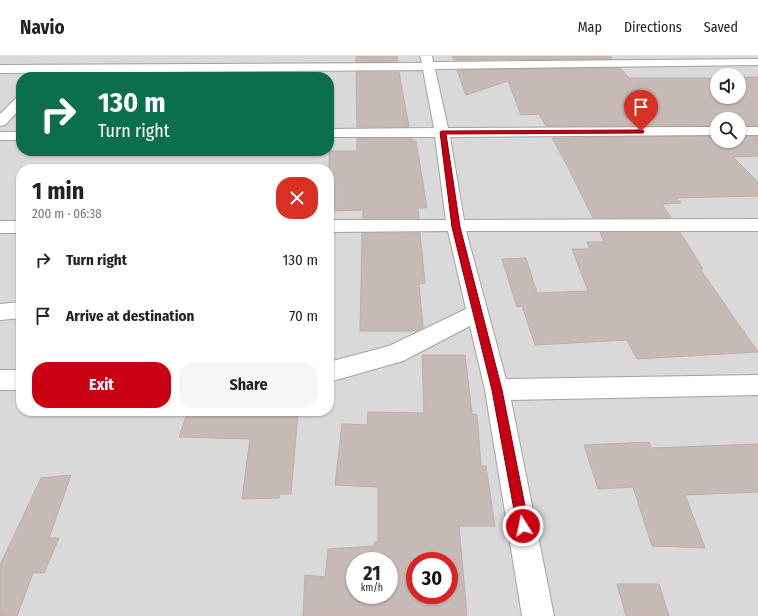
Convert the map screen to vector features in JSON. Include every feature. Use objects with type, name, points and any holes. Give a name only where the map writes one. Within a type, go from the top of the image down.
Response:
[{"type":"street","points":[[51,72],[67,56]]},
{"type":"street","points":[[428,61],[442,132],[456,227],[497,390],[538,616]]},
{"type":"street","points":[[0,68],[428,61],[758,62]]},
{"type":"street","points":[[0,122],[16,106]]},
{"type":"street","points":[[334,134],[710,131]]},
{"type":"street","points":[[746,131],[758,131]]},
{"type":"street","points":[[0,136],[16,136]]},
{"type":"street","points":[[334,226],[456,227],[758,225]]},
{"type":"street","points":[[0,227],[16,227]]},
{"type":"street","points":[[0,312],[16,310]]},
{"type":"street","points":[[334,371],[395,354],[477,313]]},
{"type":"street","points":[[0,380],[16,380]]},
{"type":"street","points":[[497,390],[758,386]]},
{"type":"shaded area","points":[[0,56],[758,56],[758,616],[0,616]]},
{"type":"building","points":[[356,56],[397,56],[398,62],[356,62]]},
{"type":"building","points":[[452,56],[610,56],[612,59],[454,60]]},
{"type":"building","points":[[620,68],[629,78],[710,78],[710,104],[746,104],[746,77],[758,77],[758,126],[746,126],[746,112],[710,112],[710,126],[546,126],[539,114],[521,115],[508,81],[466,95],[457,70]]},
{"type":"building","points":[[356,72],[399,72],[409,127],[357,127]]},
{"type":"building","points":[[710,136],[710,148],[746,148],[746,136],[758,136],[758,156],[733,157],[758,182],[758,196],[676,198],[681,203],[662,204],[671,218],[593,218],[552,138]]},
{"type":"building","points":[[357,138],[412,138],[412,141],[416,141],[427,208],[418,208],[419,218],[363,218],[363,210],[334,211],[334,164],[329,164],[329,156],[334,156],[334,151],[357,151]]},
{"type":"building","points":[[600,232],[680,232],[703,269],[700,269],[758,352],[637,359],[627,340],[535,345],[522,306],[517,307],[502,259],[526,258],[537,293],[588,291],[572,249],[590,249],[587,242],[604,242]]},
{"type":"building","points":[[362,233],[420,233],[425,283],[419,284],[423,328],[418,331],[360,331]]},
{"type":"building","points":[[422,355],[465,355],[472,414],[477,415],[481,466],[486,466],[495,526],[459,526],[467,616],[303,616],[305,575],[325,577],[328,549],[374,546],[375,542],[378,542],[378,487],[335,485],[342,424],[367,425],[368,412],[424,413]]},
{"type":"building","points":[[186,416],[298,416],[291,494],[280,494],[279,498],[242,499],[250,439],[179,437]]},
{"type":"building","points":[[649,442],[651,448],[758,444],[758,492],[685,495],[705,548],[652,546],[633,487],[598,489],[584,445]]},
{"type":"building","points":[[71,475],[49,538],[59,538],[44,573],[33,573],[17,616],[0,616],[0,565],[41,478]]},
{"type":"building","points":[[617,584],[659,584],[669,616],[626,616]]},
{"type":"route","points":[[523,526],[497,390],[456,227],[442,132],[641,131]]}]
